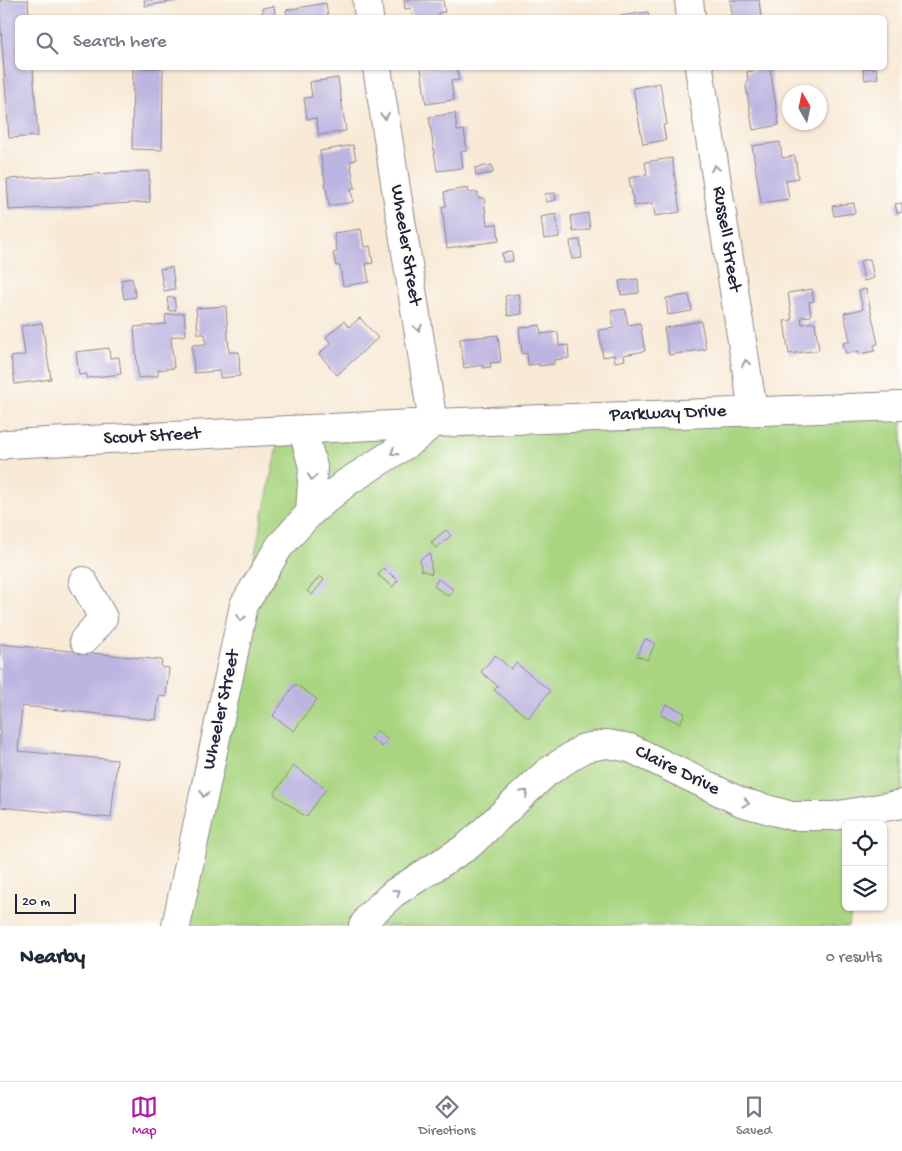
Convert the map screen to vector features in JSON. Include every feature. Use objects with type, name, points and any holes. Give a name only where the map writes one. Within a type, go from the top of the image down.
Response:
[{"type":"street","points":[[366,0],[368,15]]},
{"type":"street","points":[[689,0],[691,15]]},
{"type":"street","name":"Wheeler Street","points":[[176,926],[244,605],[279,547],[310,513],[346,483],[413,440],[433,423],[377,70]]},
{"type":"street","name":"Russell Street","points":[[699,70],[753,411]]},
{"type":"street","name":"Parkway Drive","points":[[433,423],[902,406]]},
{"type":"street","points":[[310,513],[313,467],[304,430],[433,423]]},
{"type":"street","name":"Scout Street","points":[[0,446],[7,444],[304,430]]},
{"type":"street","points":[[83,581],[103,618],[84,640]]},
{"type":"street","name":"Claire Drive","points":[[363,926],[370,915],[394,893],[468,846],[546,773],[584,748],[607,744],[630,748],[741,802],[792,816],[834,816],[902,804]]},
{"type":"green space","points":[[902,411],[902,796],[878,817],[876,821],[842,821],[842,911],[852,911],[848,926],[183,926],[234,657],[280,432]]},
{"type":"building","points":[[0,0],[28,0],[29,15],[15,15],[15,70],[33,70],[38,136],[9,138]]},
{"type":"building","points":[[144,0],[176,0],[176,1],[145,6]]},
{"type":"building","points":[[404,0],[443,0],[445,12],[438,13],[438,15],[412,15],[411,8],[405,9]]},
{"type":"building","points":[[730,0],[759,0],[761,15],[732,15]]},
{"type":"building","points":[[326,3],[328,15],[287,15],[286,10]]},
{"type":"building","points":[[274,6],[275,15],[263,15],[262,8]]},
{"type":"building","points":[[648,12],[648,15],[626,15]]},
{"type":"building","points":[[133,70],[163,70],[162,150],[132,149]]},
{"type":"building","points":[[421,70],[457,70],[459,80],[451,81],[454,100],[426,104]]},
{"type":"building","points":[[770,70],[779,125],[753,130],[746,86],[748,82],[747,72]]},
{"type":"building","points":[[863,70],[876,70],[878,78],[865,80]]},
{"type":"building","points":[[338,78],[346,131],[319,135],[316,118],[307,119],[304,98],[312,97],[310,82]]},
{"type":"building","points":[[660,83],[667,124],[663,125],[666,140],[643,144],[633,88]]},
{"type":"building","points":[[455,113],[457,131],[464,130],[467,151],[461,152],[463,168],[437,171],[429,117]]},
{"type":"building","points":[[780,142],[782,158],[795,156],[798,178],[786,180],[789,199],[761,203],[752,146]]},
{"type":"building","points":[[353,145],[356,160],[350,161],[355,188],[351,188],[353,202],[329,206],[320,151]]},
{"type":"building","points":[[672,158],[680,212],[655,216],[653,203],[634,206],[629,178],[647,175],[645,162]]},
{"type":"building","points":[[492,165],[493,173],[476,176],[475,168]]},
{"type":"building","points":[[149,171],[150,202],[9,210],[7,179]]},
{"type":"building","points":[[468,188],[469,193],[478,192],[478,198],[484,198],[487,225],[497,224],[499,241],[447,248],[442,207],[446,206],[444,192]]},
{"type":"building","points":[[555,193],[556,200],[546,202],[545,194]]},
{"type":"building","points":[[854,203],[855,213],[834,216],[832,206]]},
{"type":"building","points":[[902,203],[902,212],[897,213],[895,204]]},
{"type":"building","points":[[588,213],[590,229],[573,232],[571,216]]},
{"type":"building","points":[[556,214],[559,237],[544,239],[541,217]]},
{"type":"building","points":[[361,229],[364,247],[370,246],[373,263],[366,264],[369,282],[343,286],[340,266],[336,266],[333,253],[337,252],[334,233]]},
{"type":"building","points":[[580,240],[582,258],[572,259],[570,241]]},
{"type":"building","points":[[512,252],[513,261],[503,262],[502,253]]},
{"type":"building","points":[[870,259],[874,278],[864,281],[860,261]]},
{"type":"building","points":[[172,267],[175,289],[164,291],[160,269]]},
{"type":"building","points":[[132,278],[136,297],[124,299],[121,280]]},
{"type":"building","points":[[638,279],[639,293],[621,295],[619,281]]},
{"type":"building","points":[[812,289],[814,301],[809,302],[811,316],[801,317],[802,324],[815,322],[819,350],[789,354],[784,321],[792,320],[788,293]]},
{"type":"building","points":[[866,289],[878,344],[874,345],[875,351],[859,354],[859,351],[846,353],[843,343],[850,341],[844,313],[863,309],[859,291]]},
{"type":"building","points":[[519,294],[522,314],[508,316],[505,296]]},
{"type":"building","points":[[689,295],[692,311],[668,315],[666,298]]},
{"type":"building","points":[[174,297],[176,310],[169,311],[167,298]]},
{"type":"building","points":[[226,306],[229,352],[239,352],[240,376],[220,378],[220,371],[194,373],[192,345],[206,344],[205,334],[198,334],[196,308]]},
{"type":"building","points":[[625,309],[628,325],[640,323],[645,351],[624,355],[625,360],[615,362],[614,355],[603,357],[599,330],[614,328],[611,311]]},
{"type":"building","points":[[184,313],[186,335],[171,337],[174,368],[158,370],[158,376],[138,378],[134,327],[166,324],[165,315]]},
{"type":"building","points":[[360,318],[378,338],[337,375],[319,354],[331,343],[326,337],[344,321],[349,327]]},
{"type":"building","points":[[701,321],[706,349],[669,355],[664,328]]},
{"type":"building","points":[[42,323],[51,379],[15,384],[11,357],[25,355],[21,326]]},
{"type":"building","points":[[540,325],[541,334],[558,332],[559,346],[568,345],[569,358],[554,360],[554,364],[528,365],[527,353],[522,354],[519,328]]},
{"type":"building","points":[[498,335],[501,362],[490,363],[491,367],[483,368],[483,365],[464,368],[460,339]]},
{"type":"building","points":[[109,348],[110,358],[119,357],[121,374],[87,378],[87,374],[79,375],[76,352]]},
{"type":"building","points":[[446,530],[451,536],[436,548],[431,542]]},
{"type":"building","points":[[430,553],[432,574],[421,570],[420,559]]},
{"type":"building","points":[[383,568],[398,580],[393,587],[378,575]]},
{"type":"building","points":[[320,576],[324,580],[312,595],[307,591]]},
{"type":"building","points":[[438,579],[453,589],[448,596],[434,586]]},
{"type":"building","points":[[645,639],[655,643],[648,660],[637,656]]},
{"type":"building","points":[[0,644],[162,660],[161,667],[169,668],[166,697],[159,696],[156,720],[22,706],[18,751],[117,760],[111,818],[0,807]]},
{"type":"building","points":[[495,655],[511,669],[516,663],[550,691],[528,718],[494,690],[498,686],[481,672]]},
{"type":"building","points":[[295,684],[317,699],[294,731],[273,716]]},
{"type":"building","points":[[666,704],[685,713],[680,723],[661,715]]},
{"type":"building","points":[[377,731],[388,740],[382,747],[371,738]]},
{"type":"building","points":[[294,766],[326,789],[306,817],[274,794]]}]
